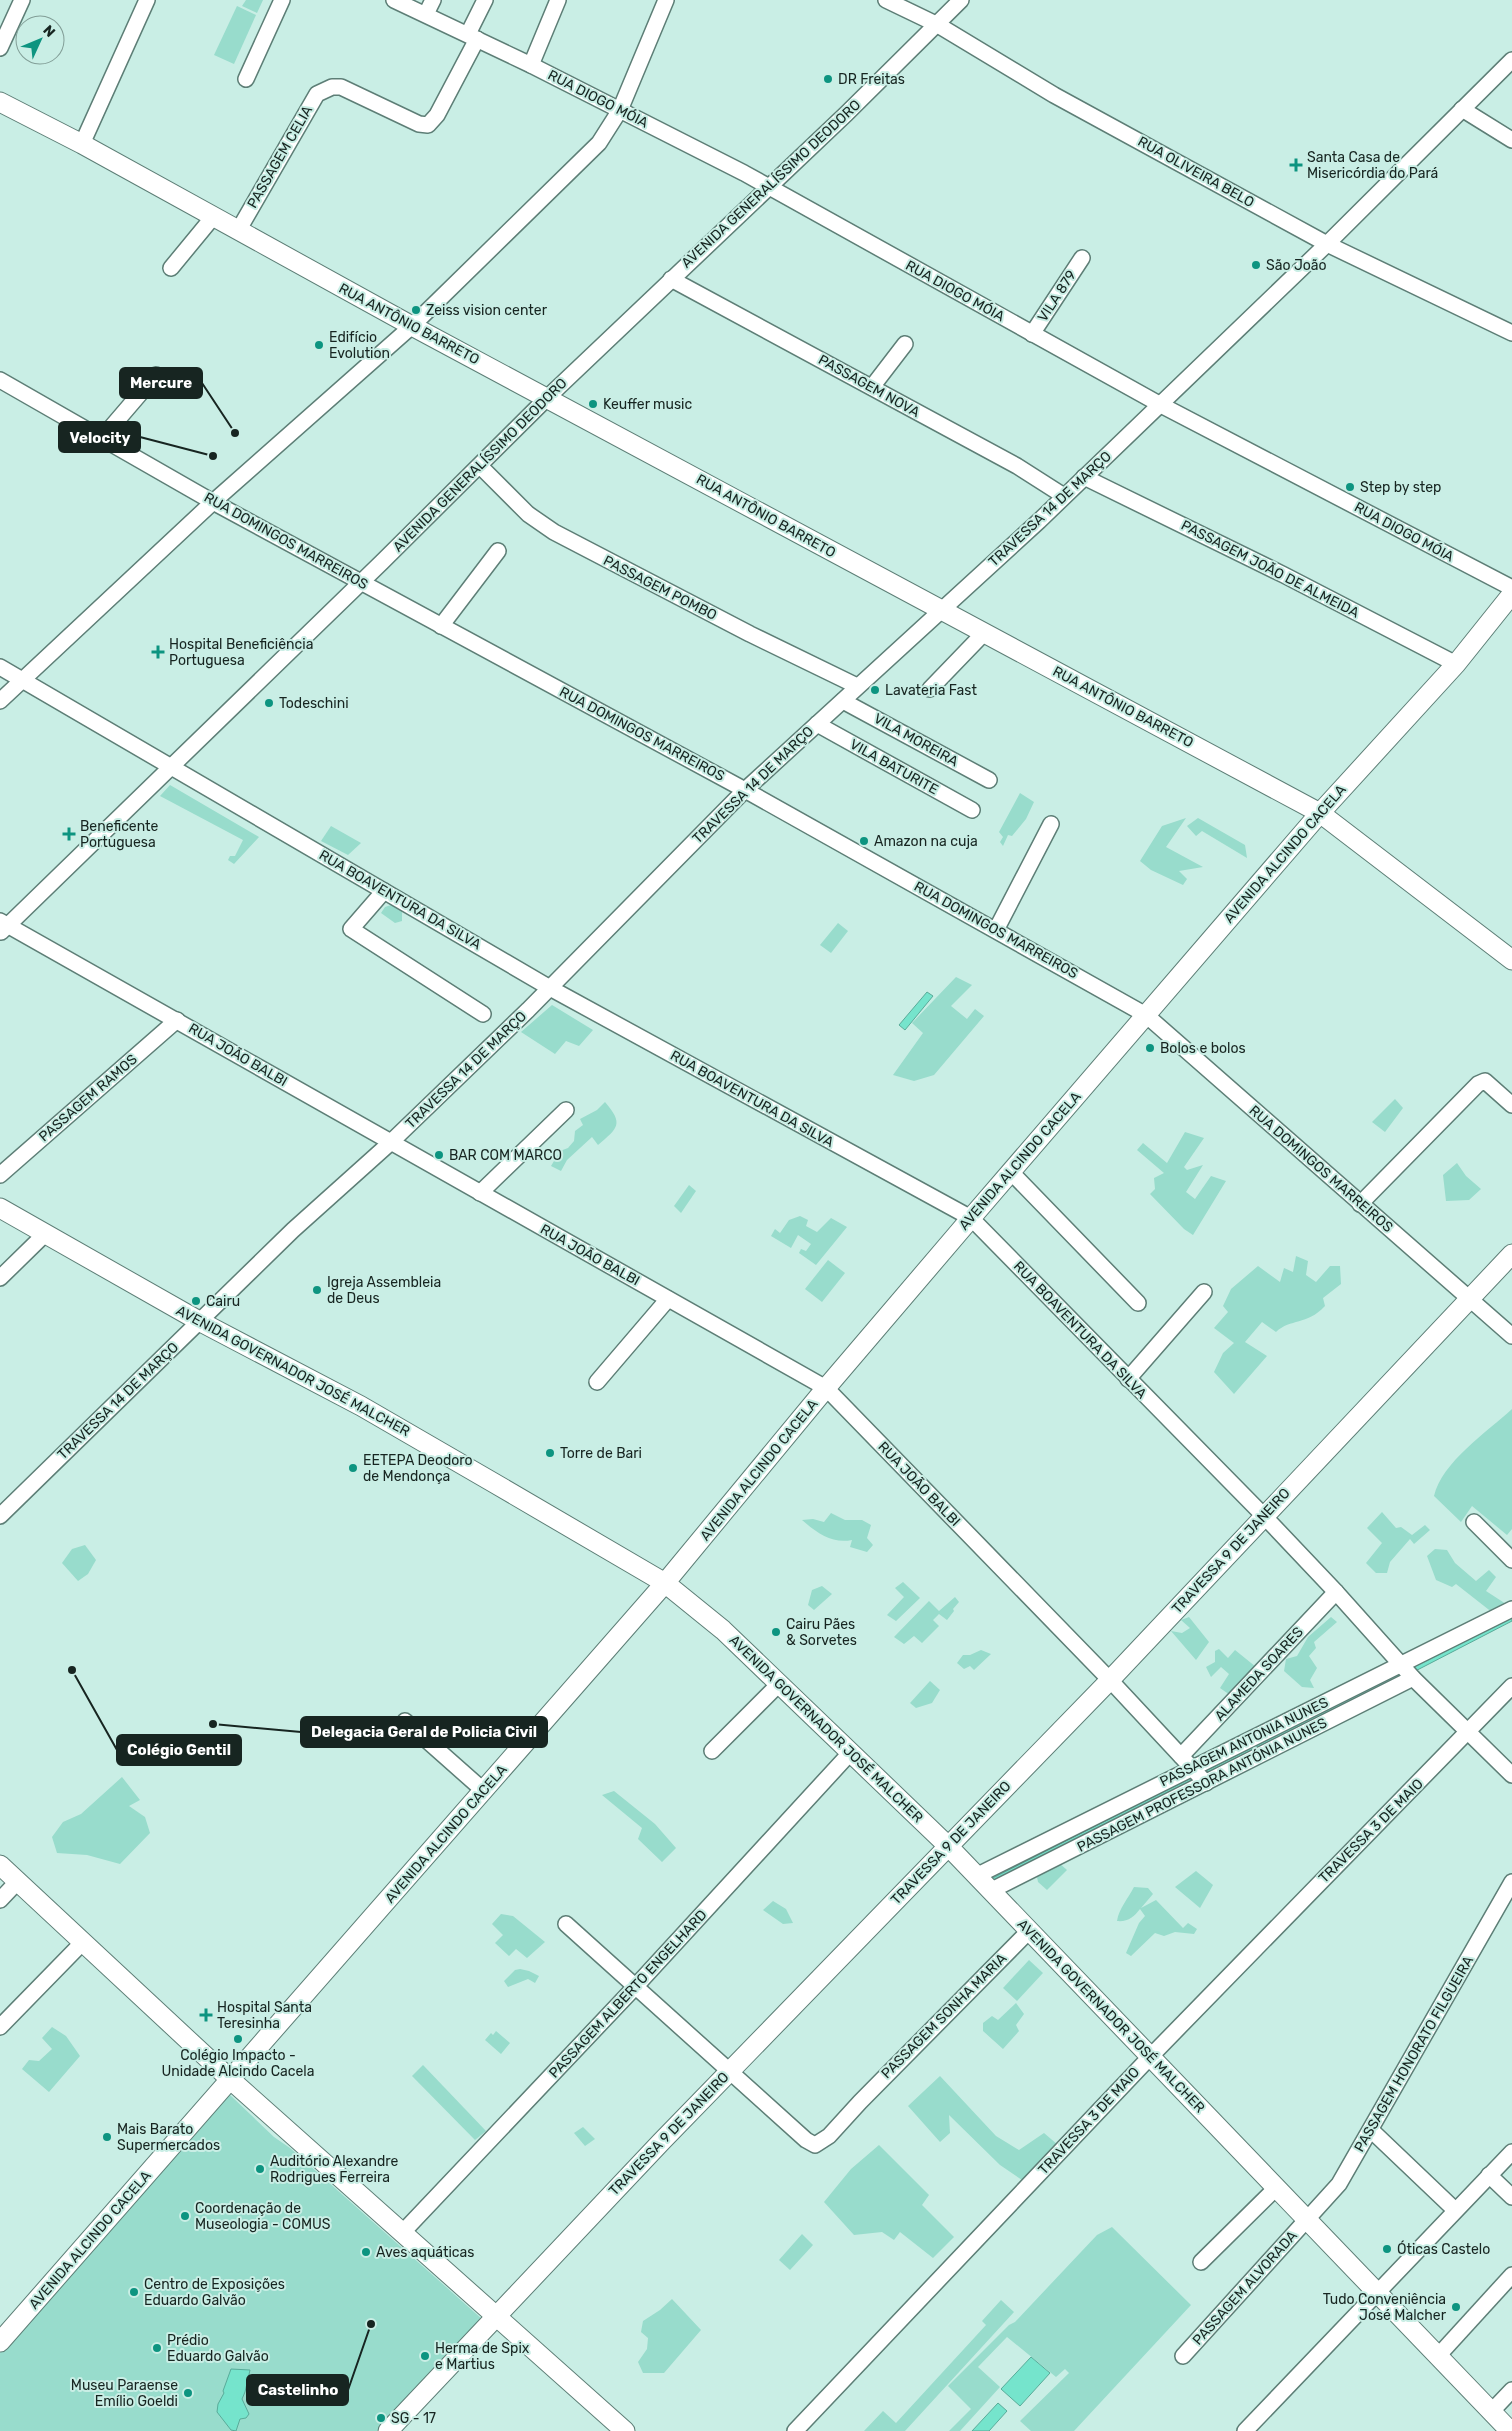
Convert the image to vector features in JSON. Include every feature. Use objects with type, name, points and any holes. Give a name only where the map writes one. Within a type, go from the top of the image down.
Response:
[{"type":"main road","name":"RUA ANTÔNIO BARRETO","points":[[0,102],[82,144],[412,326],[548,397],[984,634],[1320,813],[1512,960]]},
{"type":"main road","name":"AVENIDA ALCINDO CACELA","points":[[0,2342],[665,1584],[826,1388],[971,1218],[1320,813],[1456,664],[1512,594]]},
{"type":"main road","name":"AVENIDA GOVERNADOR JOSÉ MALCHER","points":[[0,1208],[199,1322],[361,1406],[665,1584],[723,1630],[948,1846],[1510,2431]]},
{"type":"main road","name":"TRAVESSA 9 DE JANEIRO","points":[[388,2431],[496,2315],[730,2071],[1110,1680],[1512,1254]]},
{"type":"main road","points":[[0,1865],[230,2080],[625,2431]]},
{"type":"street","points":[[0,48],[22,0]]},
{"type":"street","points":[[82,144],[148,0]]},
{"type":"street","points":[[246,79],[282,0]]},
{"type":"street","name":"RUA DIOGO MÓIA","points":[[394,0],[531,65],[744,173],[1161,405],[1512,588]]},
{"type":"street","points":[[426,14],[433,0]]},
{"type":"street","points":[[473,37],[484,0]]},
{"type":"street","points":[[531,65],[558,0]]},
{"type":"street","points":[[0,701],[213,502],[412,326],[599,143],[620,110],[666,0]]},
{"type":"street","name":"RUA OLIVEIRA BELO","points":[[886,0],[938,24],[1054,95],[1327,244],[1512,333]]},
{"type":"street","name":"AVENIDA GENERALÍSSIMO DEODORO","points":[[2,926],[361,583],[548,397],[961,0]]},
{"type":"street","name":"PASSAGEM CELIA","points":[[238,231],[317,94],[332,87],[341,87],[419,124],[428,125],[437,115],[473,37]]},
{"type":"street","name":"TRAVESSA 14 DE MARÇO","points":[[0,1516],[293,1230],[390,1143],[550,988],[745,790],[1161,405],[1327,244],[1512,60]]},
{"type":"street","points":[[1462,109],[1512,140]]},
{"type":"street","points":[[171,268],[213,216]]},
{"type":"street","name":"VILA 879","points":[[1032,334],[1082,258]]},
{"type":"street","name":"PASSAGEM NOVA","points":[[671,279],[1016,466],[1064,496]]},
{"type":"street","points":[[872,387],[905,344]]},
{"type":"street","points":[[102,438],[156,375]]},
{"type":"street","name":"RUA DOMINGOS MARREIROS","points":[[0,380],[213,502],[745,790],[1146,1015],[1512,1336]]},
{"type":"street","name":"PASSAGEM POMBO","points":[[480,466],[528,514],[554,532],[750,634],[857,686]]},
{"type":"street","name":"PASSAGEM JOÃO DE ALMEIDA","points":[[1084,477],[1284,575],[1456,664]]},
{"type":"street","points":[[441,626],[498,551]]},
{"type":"street","points":[[930,689],[984,634]]},
{"type":"street","name":"RUA BOAVENTURA DA SILVA","points":[[0,667],[550,988],[971,1218],[1264,1516],[1414,1678]]},
{"type":"street","name":"VILA MOREIRA","points":[[843,701],[989,780]]},
{"type":"street","name":"VILA BATURITE","points":[[817,724],[972,810]]},
{"type":"street","points":[[996,930],[1051,824]]},
{"type":"street","points":[[384,891],[351,930],[483,1014]]},
{"type":"street","name":"RUA JOÃO BALBI","points":[[2,926],[176,1020],[390,1143],[826,1388],[1110,1680],[1206,1783]]},
{"type":"street","name":"PASSAGEM RAMOS","points":[[0,1175],[176,1020]]},
{"type":"street","points":[[1360,1204],[1478,1084],[1485,1081],[1492,1085],[1512,1105]]},
{"type":"street","points":[[480,1193],[566,1110]]},
{"type":"street","points":[[1011,1172],[1138,1303]]},
{"type":"street","points":[[0,1278],[45,1234]]},
{"type":"street","points":[[1128,1379],[1204,1292]]},
{"type":"street","points":[[598,1382],[668,1299]]},
{"type":"street","points":[[1474,1522],[1512,1560]]},
{"type":"street","name":"ALAMEDA SOARES","points":[[1181,1756],[1336,1592]]},
{"type":"street","name":"PASSAGEM ANTONIA NUNES","points":[[976,1876],[1512,1608]]},
{"type":"street","points":[[1414,1678],[1512,1775]]},
{"type":"street","name":"PASSAGEM PROFESSORA ANTÓNIA NUNES","points":[[990,1891],[1414,1678]]},
{"type":"street","points":[[712,1751],[779,1684]]},
{"type":"street","name":"TRAVESSA 3 DE MAIO","points":[[795,2431],[1150,2056],[1512,1686]]},
{"type":"street","points":[[405,1721],[484,1791]]},
{"type":"street","name":"PASSAGEM ALBERTO ENGELHARD","points":[[402,2233],[635,1987],[851,1752]]},
{"type":"street","points":[[0,1900],[18,1881]]},
{"type":"street","name":"PASSAGEM HONORATO FILGUEIRA","points":[[1308,2219],[1339,2184],[1372,2130],[1512,1882]]},
{"type":"street","points":[[566,1924],[730,2071]]},
{"type":"street","name":"PASSAGEM SONHA MARIA","points":[[730,2071],[812,2144],[818,2145],[1029,1931]]},
{"type":"street","points":[[0,2027],[83,1942]]},
{"type":"street","points":[[1372,2130],[1455,2210]]},
{"type":"street","points":[[1245,2431],[1512,2152]]},
{"type":"street","points":[[1489,2175],[1512,2197]]},
{"type":"street","points":[[1201,2262],[1276,2188]]},
{"type":"street","name":"PASSAGEM ALVORADA","points":[[1184,2356],[1308,2219]]},
{"type":"street","points":[[1438,2356],[1512,2275]]},
{"type":"street","points":[[1491,2412],[1512,2390]]},
{"type":"shaded area","points":[[246,0],[263,0],[257,13],[242,6]]},
{"type":"shaded area","points":[[237,6],[256,15],[234,64],[214,55]]},
{"type":"shaded area","points":[[170,785],[259,837],[234,864],[228,860],[230,856],[235,856],[243,840],[160,796]]},
{"type":"shaded area","points":[[1020,793],[1034,802],[1026,819],[1012,836],[1008,835],[1003,846],[1000,842],[1003,837],[999,832]]},
{"type":"shaded area","points":[[1186,818],[1166,847],[1203,867],[1179,871],[1187,879],[1183,885],[1151,870],[1140,861],[1162,826]]},
{"type":"shaded area","points":[[1198,818],[1245,845],[1247,858],[1202,831],[1196,836],[1187,826]]},
{"type":"shaded area","points":[[331,826],[361,843],[348,855],[321,841]]},
{"type":"shaded area","points":[[391,905],[402,911],[402,921],[395,923],[381,913],[385,907]]},
{"type":"shaded area","points":[[838,923],[848,931],[831,953],[820,945]]},
{"type":"shaded area","points":[[956,977],[972,985],[951,1006],[967,1019],[975,1009],[984,1016],[934,1075],[914,1081],[893,1075],[923,1033],[912,1023]]},
{"type":"shaded area","points":[[927,992],[933,996],[905,1030],[899,1025]]},
{"type":"shaded area","points":[[552,1005],[593,1030],[579,1046],[566,1041],[555,1054],[521,1032]]},
{"type":"shaded area","points":[[1395,1099],[1403,1108],[1385,1132],[1372,1122]]},
{"type":"shaded area","points":[[605,1102],[615,1116],[616,1125],[614,1130],[598,1145],[592,1137],[567,1160],[561,1171],[551,1166],[560,1151],[568,1148],[574,1141],[575,1131],[583,1125],[580,1119],[597,1110]]},
{"type":"shaded area","points":[[1185,1132],[1204,1138],[1184,1167],[1187,1170],[1203,1165],[1186,1192],[1195,1199],[1211,1176],[1226,1181],[1193,1235],[1184,1229],[1150,1194],[1155,1189],[1154,1178],[1164,1173],[1137,1150],[1143,1143],[1167,1163]]},
{"type":"shaded area","points":[[1457,1163],[1466,1176],[1481,1189],[1469,1200],[1446,1201],[1443,1175]]},
{"type":"shaded area","points":[[689,1185],[696,1191],[681,1213],[674,1206]]},
{"type":"shaded area","points":[[800,1216],[808,1220],[806,1226],[817,1232],[831,1218],[847,1227],[816,1265],[799,1253],[801,1249],[806,1251],[811,1244],[798,1235],[791,1248],[771,1236],[775,1229],[780,1233],[789,1220]]},
{"type":"shaded area","points":[[1296,1256],[1308,1261],[1306,1275],[1316,1282],[1330,1266],[1340,1266],[1341,1284],[1323,1298],[1325,1306],[1311,1317],[1287,1325],[1276,1332],[1262,1322],[1245,1342],[1267,1356],[1234,1394],[1214,1372],[1223,1353],[1234,1343],[1214,1328],[1228,1312],[1223,1306],[1231,1289],[1258,1266],[1280,1282],[1284,1268],[1293,1272]]},
{"type":"shaded area","points":[[828,1260],[845,1273],[822,1302],[805,1289]]},
{"type":"shaded area","points":[[1512,1409],[1512,1529],[1507,1535],[1472,1506],[1461,1522],[1434,1496],[1446,1471],[1467,1448]]},
{"type":"shaded area","points":[[1382,1512],[1396,1528],[1401,1527],[1412,1535],[1425,1525],[1430,1530],[1414,1544],[1410,1539],[1390,1562],[1387,1573],[1376,1573],[1366,1563],[1382,1543],[1367,1528]]},
{"type":"shaded area","points":[[831,1513],[845,1520],[862,1520],[871,1525],[867,1538],[873,1545],[867,1552],[850,1547],[852,1540],[831,1539],[802,1520],[813,1519],[824,1522]]},
{"type":"shaded area","points":[[85,1545],[96,1560],[88,1574],[78,1581],[62,1563],[72,1549]]},
{"type":"shaded area","points":[[1435,1549],[1447,1550],[1455,1563],[1476,1581],[1489,1570],[1496,1577],[1486,1591],[1506,1604],[1493,1613],[1456,1584],[1452,1587],[1436,1580],[1427,1556]]},
{"type":"shaded area","points":[[903,1582],[920,1598],[896,1621],[887,1615],[904,1597],[895,1588]]},
{"type":"shaded area","points":[[822,1586],[832,1594],[814,1610],[808,1605],[812,1590]]},
{"type":"shaded area","points":[[955,1597],[959,1602],[953,1609],[954,1611],[947,1620],[939,1614],[933,1620],[939,1626],[922,1643],[914,1636],[904,1644],[894,1637],[929,1601],[939,1611]]},
{"type":"shaded area","points":[[1512,1614],[1512,1621],[992,1890],[985,1882]]},
{"type":"shaded area","points":[[1189,1617],[1209,1642],[1196,1660],[1171,1631],[1182,1633],[1190,1628],[1181,1620]]},
{"type":"shaded area","points":[[1331,1617],[1337,1622],[1314,1642],[1316,1648],[1309,1656],[1317,1668],[1310,1680],[1314,1688],[1302,1687],[1284,1671],[1286,1659],[1297,1656],[1308,1637]]},
{"type":"shaded area","points":[[1219,1649],[1228,1658],[1235,1650],[1256,1667],[1230,1695],[1220,1688],[1229,1674],[1221,1667],[1211,1677],[1206,1667],[1215,1662],[1215,1651]]},
{"type":"shaded area","points":[[981,1650],[991,1654],[974,1670],[970,1666],[964,1669],[957,1663],[963,1655],[970,1655]]},
{"type":"shaded area","points":[[930,1681],[940,1690],[932,1703],[916,1708],[910,1703]]},
{"type":"shaded area","points":[[122,1777],[140,1800],[129,1806],[145,1817],[150,1833],[120,1864],[87,1855],[57,1853],[52,1837],[63,1822],[81,1814]]},
{"type":"shaded area","points":[[614,1791],[655,1824],[676,1848],[662,1862],[638,1839],[642,1828],[602,1795]]},
{"type":"shaded area","points":[[1059,1863],[1067,1870],[1047,1890],[1038,1882],[1036,1872]]},
{"type":"shaded area","points":[[1196,1871],[1213,1885],[1200,1908],[1175,1887]]},
{"type":"shaded area","points":[[1134,1887],[1148,1888],[1153,1894],[1141,1908],[1156,1900],[1183,1928],[1188,1923],[1197,1929],[1194,1934],[1175,1932],[1164,1936],[1155,1933],[1131,1956],[1126,1953],[1139,1923],[1145,1916],[1140,1909],[1130,1918],[1124,1921],[1117,1921]]},
{"type":"shaded area","points":[[773,1901],[786,1909],[793,1923],[783,1924],[763,1910]]},
{"type":"shaded area","points":[[501,1914],[513,1916],[545,1942],[527,1958],[516,1949],[509,1956],[495,1943],[503,1935],[492,1924]]},
{"type":"shaded area","points":[[1029,1960],[1043,1973],[1017,2001],[1003,1988]]},
{"type":"shaded area","points":[[520,1969],[539,1976],[535,1983],[528,1979],[508,1987],[504,1981],[515,1970]]},
{"type":"shaded area","points":[[1016,2003],[1024,2014],[1016,2025],[1019,2031],[1003,2049],[983,2031],[983,2023],[992,2016],[998,2020]]},
{"type":"shaded area","points":[[52,2027],[66,2036],[80,2056],[49,2092],[22,2069],[29,2060],[39,2061],[52,2049],[42,2038]]},
{"type":"shaded area","points":[[496,2031],[510,2043],[501,2054],[485,2040],[491,2033],[493,2035]]},
{"type":"shaded area","points":[[423,2065],[486,2131],[475,2140],[412,2076]]},
{"type":"shaded area","points":[[940,2076],[996,2136],[1019,2150],[1044,2133],[1058,2145],[1022,2180],[1000,2165],[949,2115],[950,2133],[940,2142],[908,2106]]},
{"type":"shaded area","points":[[229,2094],[274,2137],[290,2148],[482,2319],[377,2431],[0,2431],[0,2353]]},
{"type":"shaded area","points":[[583,2127],[595,2139],[585,2146],[574,2133]]},
{"type":"shaded area","points":[[879,2145],[929,2195],[922,2205],[954,2237],[933,2258],[900,2232],[894,2240],[882,2232],[854,2235],[824,2202],[851,2169]]},
{"type":"shaded area","points":[[1112,2227],[1191,2305],[1074,2431],[1031,2431],[1020,2421],[1069,2373],[1065,2369],[1056,2377],[1007,2337],[978,2367],[1000,2387],[960,2431],[949,2431],[971,2409],[948,2386],[1009,2325],[1015,2322],[1097,2235]]},
{"type":"shaded area","points":[[802,2234],[813,2245],[790,2270],[779,2260]]},
{"type":"shaded area","points":[[672,2299],[701,2330],[664,2373],[643,2373],[638,2362],[647,2349],[648,2338],[641,2332],[643,2321],[660,2310]]},
{"type":"shaded area","points":[[1001,2300],[1014,2312],[905,2431],[864,2431],[883,2411],[896,2423],[986,2325],[982,2321]]},
{"type":"shaded area","points":[[1031,2357],[1050,2373],[1020,2406],[1001,2389]]},
{"type":"shaded area","points":[[231,2369],[250,2370],[242,2399],[249,2414],[246,2418],[240,2419],[236,2431],[231,2430],[217,2412],[218,2404],[224,2393],[223,2391]]},
{"type":"shaded area","points":[[998,2403],[1007,2411],[989,2431],[972,2431]]},
{"type":"place","name":"DR Freitas","points":[[828,79]]},
{"type":"place","name":"Santa Casa de Misericórdia do Pará","points":[[1296,165]]},
{"type":"place","name":"São João","points":[[1256,265]]},
{"type":"place","name":"Zeiss vision center","points":[[416,310]]},
{"type":"place","name":"Edifício Evolution","points":[[319,345]]},
{"type":"place","name":"Keuffer music","points":[[593,404]]},
{"type":"place","name":"Mercure","points":[[235,433]]},
{"type":"place","name":"Velocity","points":[[213,456]]},
{"type":"place","name":"Step by step","points":[[1350,487]]},
{"type":"place","name":"Hospital Beneficiência Portuguesa","points":[[158,652]]},
{"type":"place","name":"Lavateria Fast","points":[[875,690]]},
{"type":"place","name":"Todeschini","points":[[269,703]]},
{"type":"place","name":"Beneficente Portuguesa","points":[[69,834]]},
{"type":"place","name":"Amazon na cuja","points":[[864,841]]},
{"type":"place","name":"Bolos e bolos","points":[[1150,1048]]},
{"type":"place","name":"BAR COM MARCO","points":[[439,1155]]},
{"type":"place","name":"Igreja Assembleia de Deus","points":[[317,1290]]},
{"type":"place","name":"Cairu","points":[[196,1301]]},
{"type":"place","name":"Torre de Bari","points":[[550,1453]]},
{"type":"place","name":"EETEPA Deodoro de Mendonça","points":[[353,1468]]},
{"type":"place","name":"Cairu Pães & Sorvetes","points":[[776,1632]]},
{"type":"place","name":"Colégio Gentil","points":[[72,1670]]},
{"type":"place","name":"Delegacia Geral de Policia Civil","points":[[213,1724]]},
{"type":"place","name":"Hospital Santa Teresinha","points":[[206,2015]]},
{"type":"place","name":"Colégio Impacto - Unidade Alcindo Cacela","points":[[238,2039]]},
{"type":"place","name":"Mais Barato Supermercados","points":[[107,2137]]},
{"type":"place","name":"Auditório Alexandre Rodrigues Ferreira","points":[[260,2169]]},
{"type":"place","name":"Coordenação de Museologia - COMUS","points":[[185,2216]]},
{"type":"place","name":"Óticas Castelo","points":[[1387,2249]]},
{"type":"place","name":"Aves aquáticas","points":[[366,2252]]},
{"type":"place","name":"Centro de Exposições Eduardo Galvão","points":[[134,2292]]},
{"type":"place","name":"Tudo Conveniência José Malcher","points":[[1456,2307]]},
{"type":"place","name":"Castelinho","points":[[371,2324]]},
{"type":"place","name":"Prédio Eduardo Galvão","points":[[157,2348]]},
{"type":"place","name":"Herma de Spix e Martius","points":[[425,2356]]},
{"type":"place","name":"Museu Paraense Emílio Goeldi","points":[[188,2393]]},
{"type":"place","name":"SG - 17","points":[[381,2418]]}]
